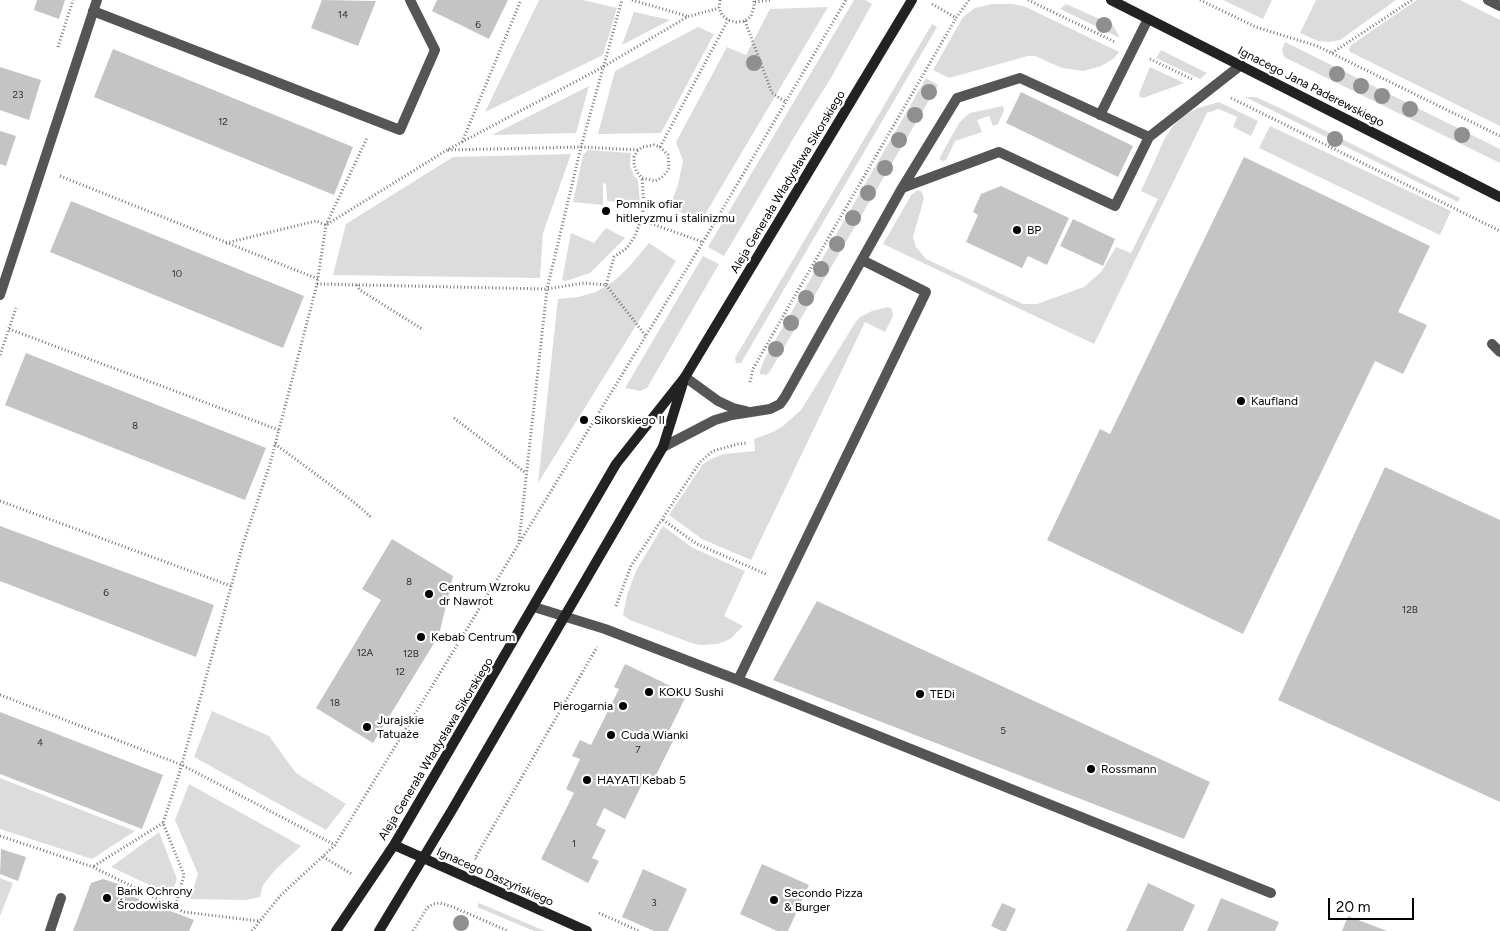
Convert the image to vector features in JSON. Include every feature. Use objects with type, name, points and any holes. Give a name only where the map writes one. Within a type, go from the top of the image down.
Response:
[{"type":"street","points":[[0,294],[97,0]]},
{"type":"street","points":[[93,11],[400,130],[435,50],[410,0]]},
{"type":"street","name":"Aleja Generała Władysława Sikorskiego","points":[[336,931],[394,845],[616,464],[685,377],[912,0]]},
{"type":"street","name":"Ignacego Jana Paderewskiego","points":[[1111,0],[1500,197]]},
{"type":"street","points":[[1488,0],[1500,6]]},
{"type":"street","points":[[1100,115],[1148,18]]},
{"type":"street","points":[[902,188],[999,152],[1115,206],[1148,137],[1241,65]]},
{"type":"street","points":[[663,447],[715,420],[770,409],[780,404],[786,397],[902,188],[957,98],[1020,78],[1148,137]]},
{"type":"street","points":[[738,680],[926,292],[862,260]]},
{"type":"street","points":[[1492,344],[1500,352]]},
{"type":"street","points":[[685,377],[718,400],[733,408],[749,412]]},
{"type":"street","name":"Aleja Generała Władysława Sikorskiego","points":[[378,931],[663,447],[685,377]]},
{"type":"street","points":[[534,607],[605,628],[1271,893]]},
{"type":"street","name":"Ignacego Daszyńskiego","points":[[394,845],[587,931]]},
{"type":"street","points":[[50,931],[61,898]]},
{"type":"path","points":[[462,142],[521,0]]},
{"type":"path","points":[[518,544],[547,289],[581,146],[622,0]]},
{"type":"path","points":[[632,0],[687,17]]},
{"type":"path","points":[[720,0],[719,8],[722,15],[728,20],[736,22],[745,21],[751,16],[754,1],[770,0]]},
{"type":"path","points":[[252,931],[280,896],[335,845],[703,242],[846,0]]},
{"type":"path","points":[[924,0],[956,18]]},
{"type":"path","points":[[750,382],[753,369],[786,311],[956,18],[969,0]]},
{"type":"path","points":[[1028,0],[1500,230]]},
{"type":"path","points":[[1200,0],[1256,27],[1317,46],[1500,136]]},
{"type":"path","points":[[1332,53],[1412,0]]},
{"type":"path","points":[[326,225],[447,150],[603,67],[687,17],[719,8]]},
{"type":"path","points":[[660,146],[728,20]]},
{"type":"path","points":[[745,21],[772,93],[786,102]]},
{"type":"path","points":[[93,867],[163,823],[182,765],[231,586],[279,430],[317,284],[326,225],[375,119]]},
{"type":"path","points":[[447,150],[581,146],[638,150],[648,145],[660,146],[668,155],[670,161],[666,174],[655,181],[642,178]]},
{"type":"path","points":[[606,285],[614,257],[627,248],[642,220],[644,205],[642,178],[634,165],[634,157],[638,150]]},
{"type":"path","points":[[60,176],[318,279]]},
{"type":"path","points":[[642,220],[703,242]]},
{"type":"path","points":[[226,243],[316,221],[326,225]]},
{"type":"path","points":[[317,284],[547,289],[584,283],[606,285],[646,336]]},
{"type":"path","points":[[357,285],[360,290],[422,329]]},
{"type":"path","points":[[9,329],[279,430]]},
{"type":"path","points":[[454,418],[526,473]]},
{"type":"path","points":[[616,606],[631,566],[695,469],[706,456],[720,448],[748,443]]},
{"type":"path","points":[[275,444],[355,503],[372,518]]},
{"type":"path","points":[[0,501],[231,586]]},
{"type":"path","points":[[663,520],[697,544],[785,583]]},
{"type":"path","points":[[474,858],[600,642]]},
{"type":"path","points":[[0,696],[182,765],[335,845]]},
{"type":"path","points":[[163,823],[184,875],[175,908]]},
{"type":"path","points":[[0,836],[93,867],[184,912],[260,921]]},
{"type":"path","points":[[323,856],[355,875]]},
{"type":"path","points":[[413,931],[427,908],[433,904],[440,903],[453,906],[508,931]]},
{"type":"shaded area","points":[[539,0],[583,0],[617,8],[603,55],[485,112]]},
{"type":"shaded area","points":[[854,0],[865,0],[872,4],[832,76],[724,256],[708,247]]},
{"type":"shaded area","points":[[1223,0],[1272,0],[1263,19]]},
{"type":"shaded area","points":[[1316,0],[1396,0],[1340,40],[1328,42],[1318,41],[1300,33]]},
{"type":"shaded area","points":[[1417,0],[1460,0],[1500,20],[1500,126],[1350,52],[1351,45]]},
{"type":"shaded area","points":[[992,4],[1013,4],[1026,7],[1119,52],[1113,59],[1101,66],[1083,71],[1062,68],[1035,56],[1028,56],[949,78],[933,70],[963,17],[975,8]]},
{"type":"shaded area","points":[[1066,4],[1113,25],[1120,38],[1060,9]]},
{"type":"shaded area","points":[[828,7],[700,223],[670,206],[678,185],[683,161],[676,142],[727,47],[746,55],[770,9]]},
{"type":"shaded area","points":[[634,12],[670,20],[622,45]]},
{"type":"shaded area","points":[[932,24],[937,27],[741,363],[736,363],[735,358]]},
{"type":"shaded area","points":[[698,27],[714,34],[661,133],[598,134],[615,71]]},
{"type":"shaded area","points":[[1285,42],[1500,149],[1500,163],[1284,57],[1282,50]]},
{"type":"shaded area","points":[[1161,50],[1207,73],[1200,79],[1156,58]]},
{"type":"shaded area","points":[[1150,67],[1184,83],[1143,98],[1140,97],[1139,94]]},
{"type":"shaded area","points":[[926,78],[938,85],[769,373],[766,375],[760,374],[764,360]]},
{"type":"shaded area","points":[[589,86],[576,133],[492,135]]},
{"type":"shaded area","points":[[1245,97],[1256,97],[1284,110],[1460,198],[1458,202]]},
{"type":"shaded area","points":[[1219,102],[1258,121],[1251,136],[1233,127],[1237,117],[1219,109],[1207,113],[1094,344],[883,244],[912,194],[918,190],[921,191],[924,198],[913,237],[916,247],[926,259],[1023,304],[1037,304],[1084,287],[1101,272],[1116,247],[1131,253],[1158,199],[1141,191],[1165,138],[1173,126],[1185,115],[1198,108]]},
{"type":"shaded area","points":[[1003,106],[1004,110],[998,124],[993,126],[989,116],[977,120],[982,132],[955,141],[946,160],[940,160],[959,123],[965,117],[970,113]]},
{"type":"shaded area","points":[[1270,126],[1451,211],[1440,235],[1259,148]]},
{"type":"shaded area","points":[[588,150],[631,153],[630,165],[634,176],[638,180],[640,203],[607,201],[606,184],[603,183],[603,205],[573,202],[583,155]]},
{"type":"shaded area","points":[[571,154],[543,233],[540,278],[333,275],[346,224],[453,157]]},
{"type":"shaded area","points":[[606,228],[625,238],[590,273],[566,281],[562,280],[571,233],[594,243]]},
{"type":"shaded area","points":[[649,243],[676,261],[538,483],[558,299],[578,297],[596,292],[614,281],[629,267]]},
{"type":"shaded area","points":[[703,256],[719,264],[647,388],[640,391],[625,388]]},
{"type":"shaded area","points":[[888,307],[892,309],[893,316],[885,332],[865,322],[751,560],[702,539],[669,515],[703,464],[724,454],[755,451],[754,439],[783,426],[801,410],[860,317],[872,311]]},
{"type":"shaded area","points":[[663,526],[693,548],[745,571],[724,616],[743,626],[730,639],[718,644],[694,644],[630,620],[623,615],[627,595],[636,571]]},
{"type":"shaded area","points":[[212,711],[269,736],[296,773],[346,804],[326,830],[194,757]]},
{"type":"shaded area","points":[[0,778],[135,831],[92,859],[0,829]]},
{"type":"shaded area","points":[[189,784],[301,846],[276,869],[263,885],[260,897],[245,900],[190,899],[198,874],[175,820]]},
{"type":"shaded area","points":[[159,832],[177,879],[171,895],[111,867]]},
{"type":"shaded area","points":[[0,878],[13,883],[0,916]]},
{"type":"shaded area","points":[[479,903],[545,931],[534,931],[477,907]]},
{"type":"building","points":[[37,0],[65,0],[59,19],[34,10]]},
{"type":"building","points":[[322,0],[376,1],[358,46],[311,28]]},
{"type":"building","points":[[437,0],[508,0],[489,39],[432,11]]},
{"type":"building","points":[[113,49],[353,147],[334,195],[94,97]]},
{"type":"building","points":[[0,67],[41,80],[29,120],[0,110]]},
{"type":"building","points":[[1021,92],[1133,146],[1118,177],[1006,123]]},
{"type":"building","points":[[0,131],[16,136],[6,166],[0,164]]},
{"type":"building","name":"Kaufland","points":[[1244,157],[1430,246],[1398,312],[1427,325],[1403,374],[1375,361],[1243,634],[1047,540],[1100,429],[1110,434]]},
{"type":"building","name":"BP","points":[[1001,186],[1069,218],[1047,265],[1028,256],[1022,268],[966,242],[978,215],[973,212],[981,194]]},
{"type":"building","points":[[71,201],[304,296],[283,348],[50,252]]},
{"type":"building","points":[[1073,219],[1115,239],[1103,266],[1060,246]]},
{"type":"building","points":[[26,353],[266,448],[245,500],[5,405]]},
{"type":"building","points":[[1385,467],[1500,520],[1500,802],[1278,700]]},
{"type":"building","points":[[0,526],[214,605],[196,657],[0,581]]},
{"type":"building","points":[[392,539],[453,576],[439,635],[373,743],[316,708],[381,600],[362,589]]},
{"type":"building","points":[[817,601],[1210,782],[1184,839],[773,680]]},
{"type":"building","points":[[625,664],[687,694],[668,733],[675,737],[653,781],[645,778],[625,819],[604,808],[596,825],[606,830],[592,858],[599,861],[588,883],[541,859],[574,793],[566,789],[580,759],[572,756],[580,740],[591,745],[619,689],[614,687]]},
{"type":"building","points":[[0,712],[163,775],[142,829],[0,774]]},
{"type":"building","points":[[1,849],[26,857],[18,881],[0,874]]},
{"type":"building","name":"Secondo Pizza & Burger","points":[[762,864],[809,885],[788,931],[777,931],[740,914]]},
{"type":"building","points":[[643,869],[687,889],[668,931],[654,931],[622,917]]},
{"type":"building","points":[[103,879],[124,886],[126,894],[194,920],[189,931],[73,931],[91,883]]},
{"type":"building","points":[[1148,883],[1195,905],[1183,931],[1126,931]]},
{"type":"building","points":[[1221,898],[1279,922],[1275,931],[1207,931]]},
{"type":"building","points":[[1002,903],[1016,909],[1006,931],[991,926]]},
{"type":"building","points":[[1348,916],[1387,931],[1342,931]]},
{"type":"place","name":"Pomnik ofiar hitleryzmu i stalinizmu","points":[[606,211]]},
{"type":"place","name":"BP","points":[[1017,230]]},
{"type":"place","name":"Kaufland","points":[[1241,401]]},
{"type":"place","name":"Sikorskiego II","points":[[584,420]]},
{"type":"place","name":"Centrum Wzroku dr Nawrot","points":[[429,594]]},
{"type":"place","name":"Kebab Centrum","points":[[421,637]]},
{"type":"place","name":"KOKU Sushi","points":[[649,692]]},
{"type":"place","name":"TEDi","points":[[920,694]]},
{"type":"place","name":"Pierogarnia","points":[[623,706]]},
{"type":"place","name":"Jurajskie Tatuaże","points":[[367,727]]},
{"type":"place","name":"Cuda Wianki","points":[[611,735]]},
{"type":"place","name":"Rossmann","points":[[1091,769]]},
{"type":"place","name":"HAYATI Kebab 5","points":[[587,780]]},
{"type":"place","name":"Bank Ochrony Środowiska","points":[[107,898]]},
{"type":"place","name":"Secondo Pizza & Burger","points":[[774,900]]}]
